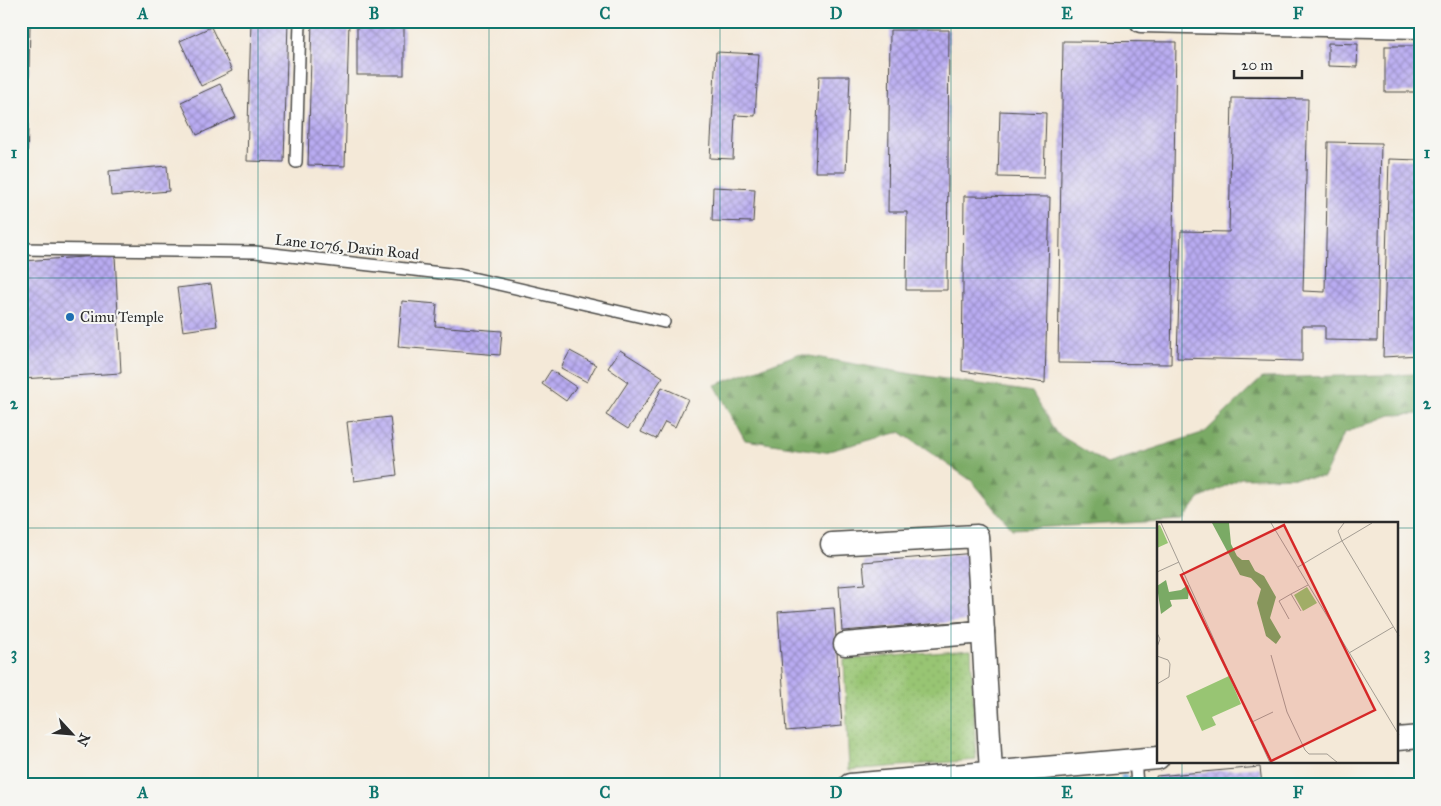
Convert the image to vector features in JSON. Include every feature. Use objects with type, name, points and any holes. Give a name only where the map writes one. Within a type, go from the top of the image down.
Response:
[{"type":"street","points":[[1141,21],[1420,27]]},
{"type":"street","points":[[832,544],[978,536],[991,772]]},
{"type":"street","points":[[845,644],[983,632]]},
{"type":"street","points":[[1398,739],[1420,737]]},
{"type":"street","points":[[850,785],[1157,758]]},
{"type":"lane","points":[[296,162],[300,21]]},
{"type":"lane","name":"Lane 1076, Daxin Road","points":[[21,249],[255,252],[459,275],[664,322]]},
{"type":"lane","points":[[1135,760],[1137,785]]},
{"type":"green space","points":[[798,354],[1032,392],[1056,433],[1107,464],[1205,432],[1262,378],[1420,374],[1420,414],[1391,415],[1344,433],[1324,477],[1241,478],[1199,499],[1183,520],[1012,529],[972,481],[900,432],[825,452],[745,440],[715,385]]},
{"type":"green space","points":[[971,650],[976,760],[849,770],[844,660]]},
{"type":"building","points":[[251,21],[288,21],[284,162],[247,161]]},
{"type":"building","points":[[312,21],[349,21],[345,166],[308,165]]},
{"type":"building","points":[[357,21],[404,21],[404,75],[357,75]]},
{"type":"building","points":[[21,22],[30,22],[27,173],[21,173]]},
{"type":"building","points":[[211,27],[232,71],[201,86],[180,41]]},
{"type":"building","points":[[890,30],[949,30],[947,290],[906,290],[907,212],[888,212]]},
{"type":"building","points":[[1063,41],[1176,42],[1171,364],[1058,363]]},
{"type":"building","points":[[1328,43],[1358,44],[1357,67],[1328,66]]},
{"type":"building","points":[[1385,46],[1420,46],[1420,92],[1385,92]]},
{"type":"building","points":[[716,52],[759,54],[755,116],[735,115],[733,159],[710,158]]},
{"type":"building","points":[[819,76],[850,76],[846,172],[815,172]]},
{"type":"building","points":[[220,84],[236,117],[197,135],[181,102]]},
{"type":"building","points":[[1232,98],[1308,99],[1303,291],[1325,292],[1328,142],[1381,143],[1377,341],[1325,340],[1325,326],[1302,326],[1302,361],[1177,358],[1181,231],[1229,232]]},
{"type":"building","points":[[1000,111],[1046,113],[1044,178],[998,177]]},
{"type":"building","points":[[1389,159],[1420,160],[1420,355],[1383,357]]},
{"type":"building","points":[[167,166],[169,191],[111,196],[109,171]]},
{"type":"building","points":[[713,187],[755,189],[753,222],[712,221]]},
{"type":"building","points":[[964,196],[1050,197],[1045,383],[962,371]]},
{"type":"building","name":"Cimu Temple","points":[[115,255],[121,373],[21,379],[21,261]]},
{"type":"building","points":[[211,284],[217,326],[183,331],[177,288]]},
{"type":"building","points":[[402,301],[437,304],[435,326],[502,331],[500,355],[398,347]]},
{"type":"building","points":[[620,350],[663,377],[628,429],[606,415],[628,382],[608,368]]},
{"type":"building","points":[[570,351],[596,365],[587,382],[561,368]]},
{"type":"building","points":[[551,370],[576,387],[566,401],[542,384]]},
{"type":"building","points":[[662,387],[688,399],[675,427],[665,422],[656,439],[641,432]]},
{"type":"building","points":[[390,417],[397,475],[354,481],[347,422]]},
{"type":"building","points":[[976,553],[981,620],[842,631],[839,586],[865,584],[863,562]]},
{"type":"building","points":[[834,608],[842,726],[786,731],[778,612]]},
{"type":"building","points":[[1260,767],[1262,785],[1157,785],[1156,776]]},
{"type":"waterway","points":[[1124,778],[1125,785]]},
{"type":"place","name":"Cimu Temple","points":[[70,317]]}]
